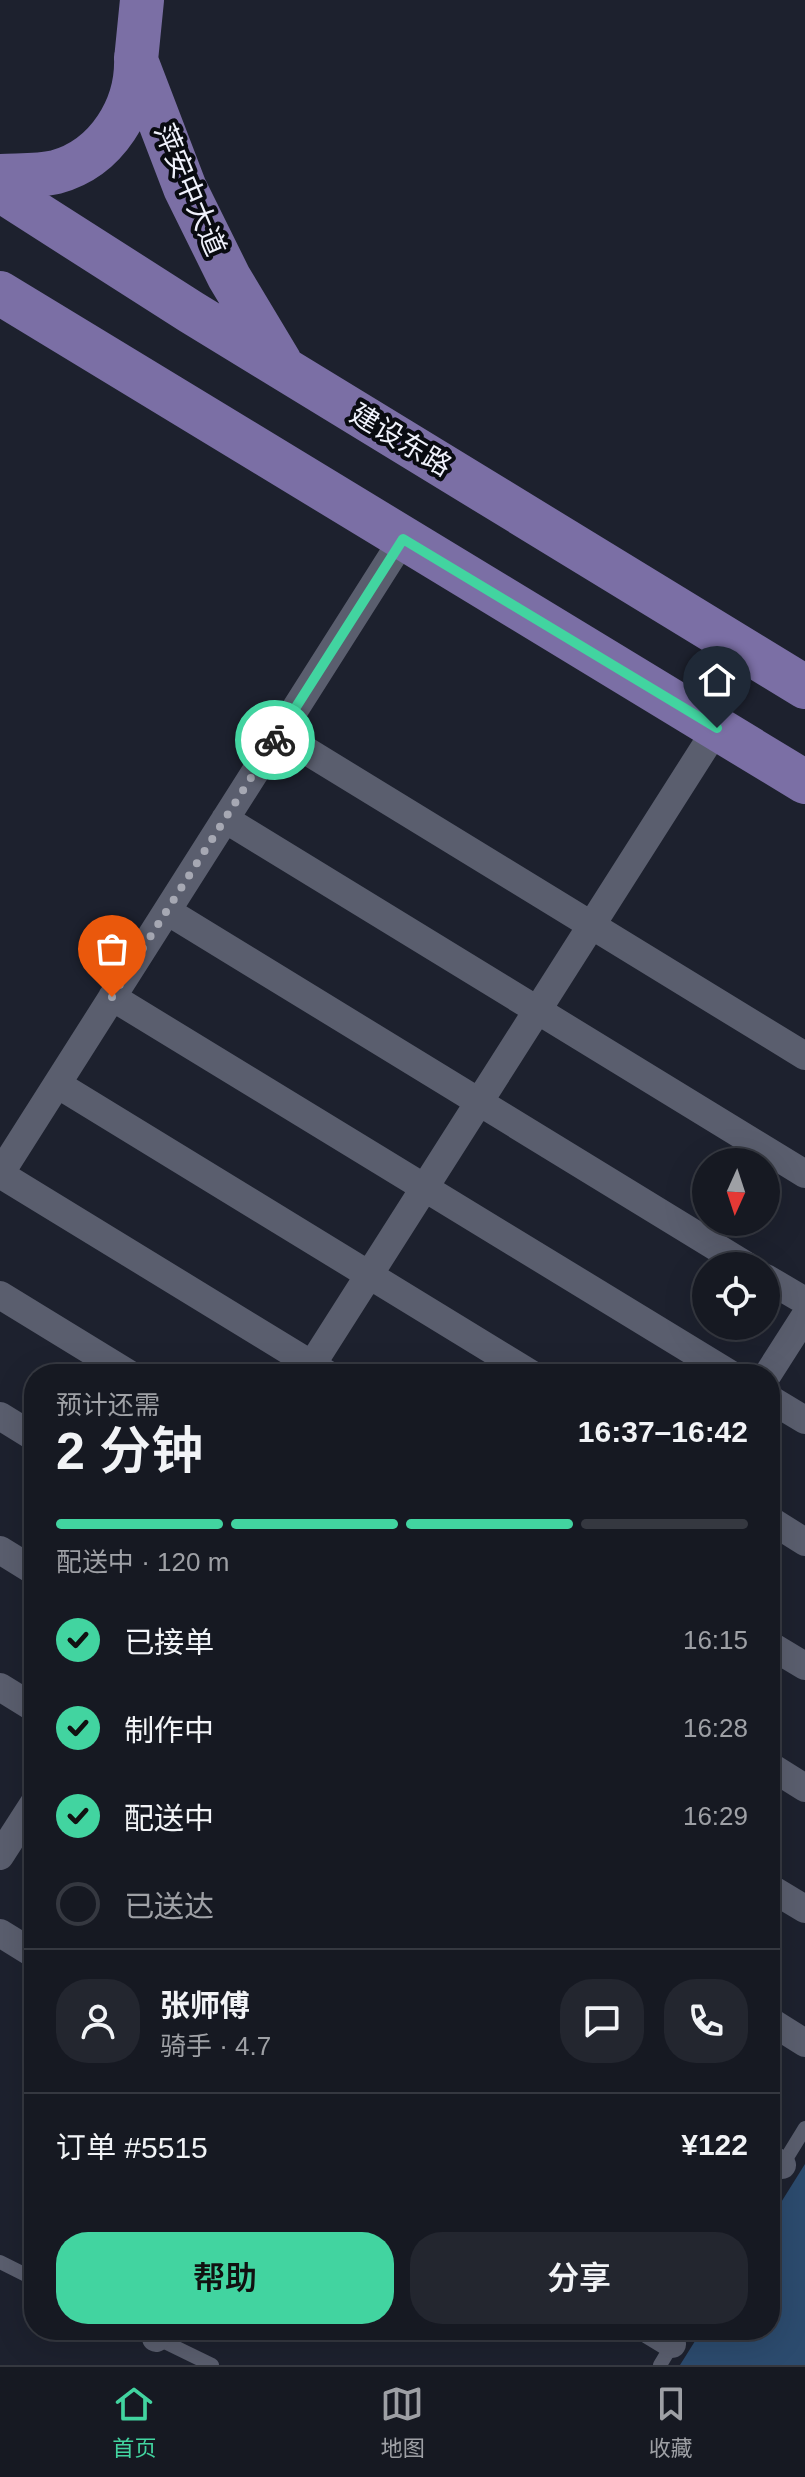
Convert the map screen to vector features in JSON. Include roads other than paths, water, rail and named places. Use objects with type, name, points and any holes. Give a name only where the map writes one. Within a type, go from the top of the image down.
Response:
[{"type":"main road","points":[[0,176],[57,171],[91,155],[117,130],[133,96],[136,60],[128,26],[112,0]]},
{"type":"main road","name":"萍安中大道","points":[[142,0],[136,60],[185,188],[229,277],[283,368]]},
{"type":"main road","name":"建设东路","points":[[0,190],[283,368],[805,687]]},
{"type":"main road","points":[[0,293],[805,782]]},
{"type":"street","points":[[304,1364],[0,1174],[403,539]]},
{"type":"street","points":[[319,1364],[369,1275],[717,728]]},
{"type":"street","points":[[279,734],[805,1056]]},
{"type":"street","points":[[225,819],[805,1174]]},
{"type":"street","points":[[167,911],[724,1252]]},
{"type":"street","points":[[112,997],[714,1364]]},
{"type":"street","points":[[57,1084],[515,1364]]},
{"type":"street","points":[[780,1286],[805,1301]]},
{"type":"street","points":[[0,1295],[113,1364]]},
{"type":"street","points":[[774,1364],[805,1316]]},
{"type":"street","points":[[780,1405],[805,1420]]},
{"type":"street","points":[[0,1416],[24,1431]]},
{"type":"street","points":[[780,1526],[805,1542]]},
{"type":"street","points":[[0,1550],[24,1565]]},
{"type":"street","points":[[780,1651],[805,1666]]},
{"type":"street","points":[[0,1687],[24,1702]]},
{"type":"street","points":[[780,1772],[805,1788]]},
{"type":"street","points":[[0,1856],[17,1828]]},
{"type":"street","points":[[780,1894],[805,1909]]},
{"type":"street","points":[[0,1933],[24,1948]]},
{"type":"street","points":[[780,2027],[805,2043]]},
{"type":"lane","points":[[780,2161],[805,2128]]},
{"type":"lane","points":[[0,2262],[24,2274]]},
{"type":"lane","points":[[165,2340],[212,2365]]}]
